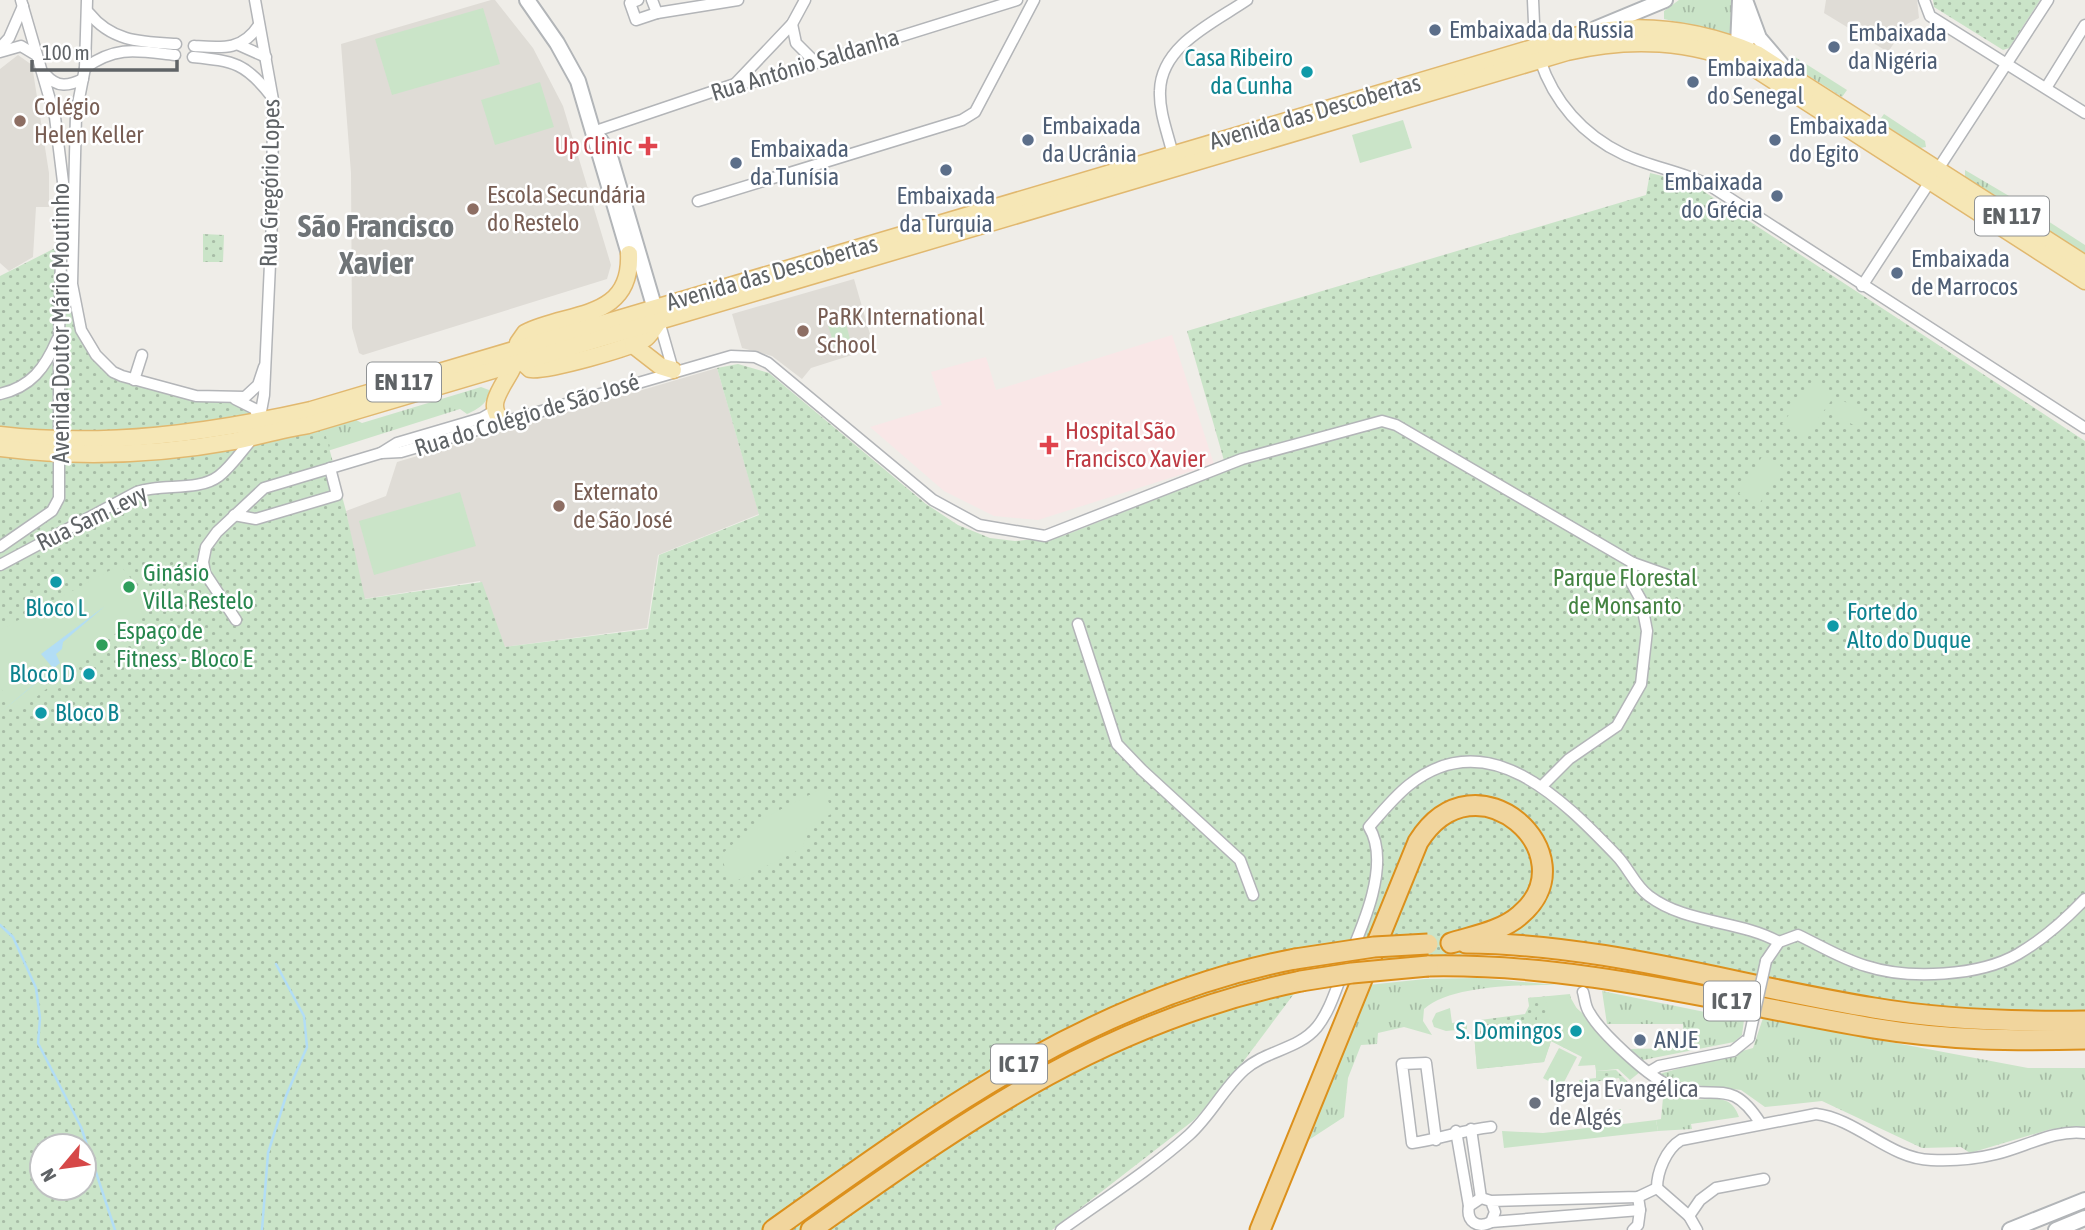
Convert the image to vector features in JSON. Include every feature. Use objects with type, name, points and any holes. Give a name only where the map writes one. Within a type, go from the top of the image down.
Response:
[{"type":"highway","points":[[1260,1230],[1419,842],[1437,819],[1454,810],[1482,806],[1501,810],[1524,825],[1535,841],[1541,861],[1537,894],[1526,910],[1511,922],[1451,943]]},
{"type":"highway","name":"IC 17","points":[[773,1230],[957,1102],[1064,1039],[1170,993],[1295,959],[1364,948],[1451,943],[1512,945],[1595,953],[1874,1008],[2085,1039]]},
{"type":"highway","name":"IC 17","points":[[811,1230],[967,1122],[1060,1066],[1174,1016],[1241,995],[1352,972],[1483,965],[1569,972],[1875,1028],[1957,1038],[2035,1031],[2085,1021]]},
{"type":"main road","points":[[498,416],[499,391],[518,357],[521,338],[530,331],[600,309],[614,299],[624,286],[629,254],[578,81],[557,43],[527,0]]},
{"type":"main road","points":[[1582,34],[1665,0]]},
{"type":"main road","points":[[1736,52],[1740,0]]},
{"type":"main road","points":[[1745,0],[1751,20],[1766,48],[1791,73]]},
{"type":"main road","points":[[1736,52],[1749,38],[1751,20]]},
{"type":"main road","name":"Avenida das Descobertas","points":[[258,423],[308,425],[467,378],[621,318],[657,314],[1541,53],[1582,34],[1621,28],[1661,28],[1700,34],[1736,52]]},
{"type":"main road","name":"Avenida das Descobertas","points":[[0,448],[60,446],[179,449],[290,414],[518,357],[1173,155],[1541,53],[1641,41],[1736,52]]},
{"type":"main road","name":"EN 117","points":[[1736,52],[1791,73],[2085,281]]},
{"type":"main road","name":"EN 117","points":[[1736,52],[1768,75],[2085,264]]},
{"type":"main road","points":[[518,357],[530,369],[542,369],[632,345],[645,339],[657,314],[610,153],[593,132]]},
{"type":"main road","points":[[600,309],[621,318]]},
{"type":"main road","points":[[632,345],[660,366],[673,370]]},
{"type":"main road","points":[[467,378],[485,380],[499,391]]},
{"type":"main road","name":"Avenida das Descobertas","points":[[0,435],[60,446]]},
{"type":"main road","points":[[2012,1230],[2085,1200]]},
{"type":"main road","points":[[2056,1230],[2085,1218]]},
{"type":"street","name":"Avenida Doutor Mário Moutinho","points":[[87,0],[89,12],[84,74],[76,114],[72,284],[81,330],[96,355],[113,372],[134,380]]},
{"type":"street","name":"Rua Gregório Lopes","points":[[255,0],[274,100],[272,220],[264,367],[258,423]]},
{"type":"street","points":[[638,0],[630,3],[636,20],[657,13],[738,0]]},
{"type":"street","points":[[652,0],[657,13]]},
{"type":"street","points":[[735,84],[793,24],[805,0]]},
{"type":"street","name":"Rua António Saldanha","points":[[593,132],[735,84],[757,81],[1017,0]]},
{"type":"street","points":[[698,201],[962,121],[975,112],[1034,0]]},
{"type":"street","points":[[1173,155],[1161,98],[1166,67],[1184,44],[1247,0]]},
{"type":"street","points":[[1533,0],[1534,23],[1541,53],[1561,102],[1596,138],[1624,155],[1685,174],[1709,185],[2085,428]]},
{"type":"street","points":[[1924,0],[1930,16],[2084,110]]},
{"type":"street","points":[[1862,286],[2048,0]]},
{"type":"street","name":"Avenida Doutor Mário Moutinho","points":[[0,547],[56,506],[60,498],[59,332],[63,182],[54,116],[22,3]]},
{"type":"street","points":[[0,50],[9,38],[22,3]]},
{"type":"street","points":[[43,72],[52,82],[71,85],[104,54],[122,50],[174,50],[123,40],[100,28],[89,12]]},
{"type":"street","points":[[793,24],[796,43],[816,63]]},
{"type":"street","points":[[194,46],[228,49],[239,45],[259,25]]},
{"type":"street","points":[[2046,88],[2085,25]]},
{"type":"street","points":[[239,45],[267,57]]},
{"type":"street","points":[[0,50],[21,46],[36,55]]},
{"type":"street","points":[[193,57],[241,64],[267,57]]},
{"type":"street","points":[[241,64],[257,78],[274,100]]},
{"type":"street","points":[[657,314],[673,370]]},
{"type":"street","points":[[0,394],[20,388],[36,376],[49,359],[59,332],[69,318],[81,330]]},
{"type":"street","points":[[142,355],[134,380],[188,394],[234,398],[255,410],[258,423]]},
{"type":"street","name":"Rua do Colégio de São José","points":[[236,620],[211,585],[202,562],[206,547],[234,515],[264,488],[380,453],[397,443],[482,418],[731,356],[755,357],[768,363],[933,500],[963,518],[997,530],[1045,536],[1242,459],[1382,421],[1407,431],[1633,564],[1667,575]]},
{"type":"street","name":"Rua Gregório Lopes","points":[[234,398],[245,397],[254,390],[264,367]]},
{"type":"street","name":"Rua Sam Levy","points":[[0,565],[138,492],[149,488],[205,482],[218,477],[258,423]]},
{"type":"street","points":[[234,515],[256,519],[337,495],[330,468]]},
{"type":"street","points":[[1542,786],[1569,759],[1617,726],[1641,684],[1647,631],[1641,600],[1631,582],[1633,564]]},
{"type":"street","points":[[1078,624],[1117,744],[1240,860],[1252,895]]},
{"type":"street","points":[[1061,1230],[1162,1158],[1191,1133],[1245,1069],[1301,1040],[1319,1024],[1355,944],[1371,897],[1375,875],[1375,842],[1368,827],[1409,785],[1428,773],[1461,763],[1497,764],[1542,786],[1619,859],[1637,886],[1652,898],[1677,910],[1779,942]]},
{"type":"street","points":[[1649,1072],[1659,1066],[1733,1051],[1749,1038],[1766,961],[1779,942],[1798,935],[1869,967],[1920,975],[1949,973],[2020,953],[2085,900]]},
{"type":"street","points":[[1583,992],[1591,1015],[1649,1072],[1674,1088],[1733,1094],[1749,1105],[1761,1124]]},
{"type":"street","points":[[1436,1140],[1426,1063],[1402,1064],[1412,1143],[1436,1140],[1456,1131],[1491,1127]]},
{"type":"street","points":[[1657,1188],[1660,1171],[1675,1144],[1698,1135],[1824,1115],[1916,1158],[1932,1160],[1995,1154],[2069,1132],[2085,1133]]},
{"type":"street","points":[[1471,1129],[1486,1199],[1495,1212],[1491,1222]]},
{"type":"street","points":[[1456,1131],[1472,1226],[1491,1222],[1512,1226],[1640,1210]]},
{"type":"street","points":[[1689,1216],[1700,1200],[1716,1188],[1764,1179]]},
{"type":"street","points":[[1469,1206],[1486,1199],[1638,1198],[1657,1188]]},
{"type":"street","points":[[1657,1188],[1689,1216],[1697,1230]]},
{"type":"street","points":[[1633,1230],[1638,1225],[1638,1198]]},
{"type":"street","points":[[1081,1216],[1083,1230]]},
{"type":"shaded area","name":"Escola Secundária do Restelo","points":[[495,0],[533,48],[563,106],[611,265],[607,279],[363,355],[359,353],[352,328],[351,173],[341,44]]},
{"type":"shaded area","points":[[1826,0],[1917,0],[1919,18],[1907,24],[1888,52],[1824,13]]},
{"type":"shaded area","name":"Colégio Helen Keller","points":[[18,55],[32,65],[49,173],[49,207],[36,207],[33,257],[9,271],[0,263],[0,69]]},
{"type":"shaded area","name":"PaRK International School","points":[[854,279],[874,348],[811,368],[802,379],[772,356],[742,348],[732,314]]},
{"type":"shaded area","name":"Hospital São Francisco Xavier","points":[[1172,335],[1214,464],[1038,520],[994,516],[944,491],[870,427],[942,405],[931,372],[986,357],[996,390]]},
{"type":"shaded area","name":"Externato de São José","points":[[717,368],[759,514],[658,555],[647,628],[504,647],[480,581],[363,599],[346,511],[386,496],[397,462]]},
{"type":"green space","points":[[1679,0],[1735,0],[1732,35],[1664,19],[1664,11]]},
{"type":"green space","points":[[1933,0],[2040,0],[2009,48],[2003,50],[1934,7]]},
{"type":"green space","points":[[483,8],[500,64],[392,95],[375,39]]},
{"type":"green space","points":[[1795,57],[1847,90],[1842,97],[1790,64]]},
{"type":"green space","points":[[540,82],[554,127],[495,145],[481,100]]},
{"type":"green space","points":[[1884,114],[1925,141],[1926,147],[1920,148],[1879,121]]},
{"type":"green space","points":[[1403,120],[1412,148],[1360,163],[1352,135]]},
{"type":"green space","points":[[1965,170],[2021,203],[2016,210],[1965,177]]},
{"type":"green space","name":"Parque Florestal de Monsanto","points":[[1650,173],[1679,180],[1700,189],[2085,441],[2085,1030],[1966,1027],[1878,1019],[1644,973],[1561,960],[1468,954],[1391,958],[1314,967],[1225,1086],[1194,1120],[1052,1230],[0,1230],[0,276],[67,242],[74,313],[83,338],[122,376],[219,398],[324,429],[346,511],[365,599],[482,582],[505,647],[648,629],[659,555],[759,515],[717,368],[738,364],[769,373],[926,504],[958,525],[990,538],[1015,541],[1063,536],[1227,471],[1187,331],[1646,195]]},
{"type":"green space","points":[[2023,205],[2085,245],[2085,255],[2019,212]]},
{"type":"green space","points":[[203,234],[224,235],[223,262],[203,262]]},
{"type":"green space","points":[[844,317],[852,346],[836,351],[827,322]]},
{"type":"green space","points":[[1813,382],[1834,397],[1803,439],[1782,424]]},
{"type":"green space","points":[[481,387],[489,390],[485,402],[467,414],[460,409],[318,454],[306,434],[356,420],[362,423]]},
{"type":"green space","points":[[1840,399],[1865,413],[1857,427],[1832,413]]},
{"type":"green space","points":[[1763,455],[1782,467],[1758,506],[1739,494]]},
{"type":"green space","points":[[460,492],[476,546],[374,575],[359,521]]},
{"type":"green space","points":[[120,565],[152,604],[19,711],[0,688],[0,630]]},
{"type":"green space","points":[[823,788],[833,813],[807,827],[803,848],[728,885],[722,854],[758,821]]},
{"type":"green space","points":[[1477,978],[1557,985],[1487,988],[1451,995],[1424,1009],[1423,1021],[1432,1035],[1404,1027],[1378,1033],[1377,1044],[1361,1045],[1348,1078],[1344,1117],[1301,1145],[1368,985],[1425,979]]},
{"type":"green space","points":[[1602,991],[1744,1020],[1742,1035],[1734,1042],[1643,1060],[1629,1049],[1683,1048],[1683,1024],[1607,1024]]},
{"type":"green space","points":[[1570,994],[1572,1004],[1589,1019],[1575,1053],[1551,1041],[1544,1062],[1477,1069],[1473,1021],[1525,1014],[1529,1006],[1528,998]]},
{"type":"green space","points":[[1569,995],[1580,1014],[1589,1019],[1640,1072],[1630,1080],[1618,1069],[1596,1071],[1595,1065],[1578,1066],[1582,1057],[1551,1041],[1544,1062],[1477,1069],[1474,1034],[1518,1035],[1529,1027],[1531,1033],[1537,1035],[1537,1014],[1548,1013],[1547,1002],[1529,1003],[1528,998]]},
{"type":"green space","points":[[1450,1008],[1452,1023],[1467,1021],[1467,1029],[1446,1031],[1434,1027],[1432,1021],[1436,1013]]},
{"type":"green space","points":[[1763,1018],[2028,1068],[2085,1068],[2085,1128],[2051,1129],[1970,1153],[1961,1147],[1922,1148],[1822,1101],[1765,1107],[1741,1090],[1685,1084],[1659,1074],[1753,1048]]},
{"type":"green space","points":[[1559,1048],[1577,1057],[1561,1088],[1543,1078]]},
{"type":"green space","points":[[1616,1070],[1632,1086],[1622,1087],[1619,1078],[1580,1084],[1579,1080],[1596,1078],[1596,1071]]},
{"type":"green space","points":[[1673,1094],[1691,1100],[1727,1101],[1739,1117],[1691,1124],[1692,1129],[1658,1131],[1656,1120],[1661,1119],[1663,1098]]},
{"type":"green space","points":[[1621,1109],[1623,1124],[1656,1120],[1658,1131],[1504,1148],[1502,1131],[1543,1133],[1604,1126],[1603,1112]]},
{"type":"water","points":[[105,606],[63,642],[62,649],[56,654],[60,663],[0,713],[53,668],[41,654]]},
{"type":"waterway","points":[[0,925],[13,937],[36,988],[40,1018],[38,1043],[81,1127],[115,1230]]},
{"type":"waterway","points":[[262,1230],[268,1153],[286,1096],[307,1047],[304,1016],[276,964]]},
{"type":"place","name":"Embaixada da Russia","points":[[1435,30]]},
{"type":"place","name":"Embaixada da Nigéria","points":[[1834,47]]},
{"type":"place","name":"Casa Ribeiro da Cunha","points":[[1307,72]]},
{"type":"place","name":"Embaixada do Senegal","points":[[1693,82]]},
{"type":"place","name":"Colégio Helen Keller","points":[[20,121]]},
{"type":"place","name":"Embaixada da Ucrânia","points":[[1028,140]]},
{"type":"place","name":"Embaixada do Egito","points":[[1775,140]]},
{"type":"place","name":"Up Clinic","points":[[648,146]]},
{"type":"place","name":"Embaixada da Tunísia","points":[[736,163]]},
{"type":"place","name":"Embaixada da Turquia","points":[[946,170]]},
{"type":"place","name":"Embaixada do Grécia","points":[[1777,196]]},
{"type":"place","name":"Escola Secundária do Restelo","points":[[473,209]]},
{"type":"place","name":"Embaixada de Marrocos","points":[[1897,273]]},
{"type":"place","name":"PaRK International School","points":[[803,331]]},
{"type":"place","name":"Hospital São Francisco Xavier","points":[[1049,445]]},
{"type":"place","name":"Externato de São José","points":[[559,506]]},
{"type":"place","name":"Bloco L","points":[[56,582]]},
{"type":"place","name":"Ginásio Villa Restelo","points":[[129,587]]},
{"type":"place","name":"Forte do Alto do Duque","points":[[1833,626]]},
{"type":"place","name":"Espaço de Fitness - Bloco E","points":[[102,645]]},
{"type":"place","name":"Bloco D","points":[[89,674]]},
{"type":"place","name":"Bloco B","points":[[41,713]]},
{"type":"place","name":"S. Domingos","points":[[1576,1031]]},
{"type":"place","name":"ANJE","points":[[1640,1040]]},
{"type":"place","name":"Igreja Evangélica de Algés","points":[[1535,1103]]},
{"type":"district","name":"São Francisco Xavier","points":[[376,244]]}]
